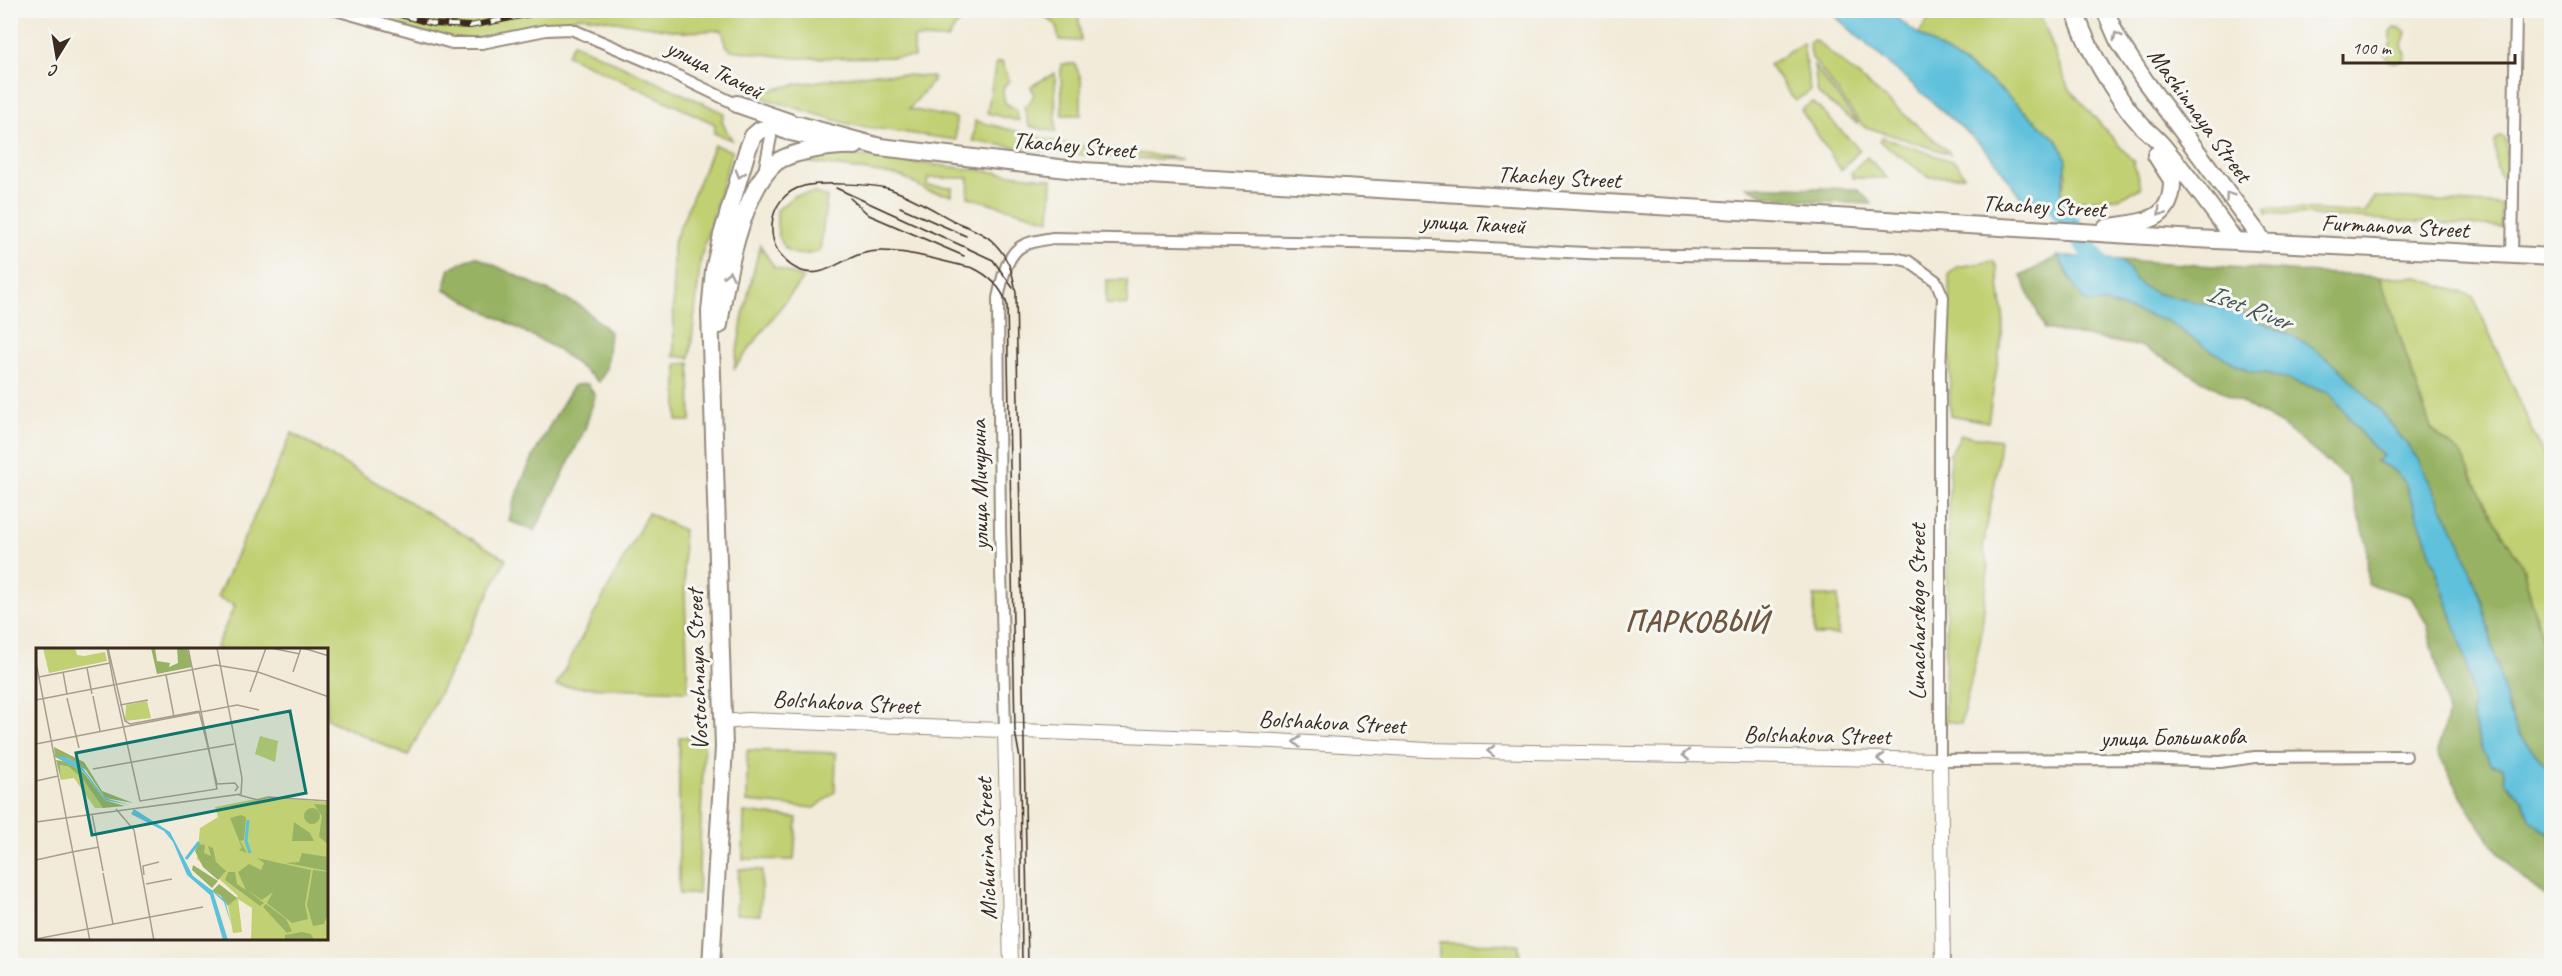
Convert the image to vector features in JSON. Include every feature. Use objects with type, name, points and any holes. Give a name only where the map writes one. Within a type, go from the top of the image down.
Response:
[{"type":"main road","points":[[2075,10],[2079,26],[2096,59],[2141,124],[2160,143],[2235,241]]},
{"type":"main road","name":"Mashinnaya Street","points":[[2105,10],[2118,40],[2145,81],[2264,242]]},
{"type":"main road","points":[[737,104],[799,125]]},
{"type":"main road","points":[[737,104],[748,121],[750,140],[747,151]]},
{"type":"main road","points":[[2141,124],[2144,139],[2170,173],[2172,190],[2168,204],[2162,212],[2142,229]]},
{"type":"main road","name":"улица Ткачей","points":[[769,127],[799,125],[880,147]]},
{"type":"main road","name":"Vostochnaya Street","points":[[711,966],[724,747],[710,312],[714,270],[722,235],[747,151],[753,136],[769,127]]},
{"type":"main road","name":"Vostochnaya Street","points":[[713,374],[721,315],[738,234],[761,181],[776,162],[836,145],[880,147]]},
{"type":"main road","name":"Tkachey Street","points":[[880,147],[1084,171],[1999,228],[2085,232],[2142,229]]},
{"type":"main road","points":[[2142,229],[2235,241]]},
{"type":"main road","name":"Furmanova Street","points":[[2235,241],[2552,258]]},
{"type":"street","name":"улица Ткачей","points":[[336,10],[452,43],[482,43],[546,30],[571,29],[649,62],[737,104],[757,114],[769,127],[786,134],[836,145]]},
{"type":"street","points":[[2512,256],[2516,10]]},
{"type":"street","name":"улица Ткачей","points":[[761,181],[771,136],[769,127]]},
{"type":"street","name":"улица Ткачей","points":[[1022,245],[1052,238],[1260,243],[1331,242],[1605,254],[1895,258],[1908,261],[1921,268]]},
{"type":"street","name":"улица Мичурина","points":[[1005,731],[998,298],[1003,274],[1009,261],[1022,245]]},
{"type":"street","name":"Lunacharskogo Street","points":[[1921,268],[1936,281],[1943,297],[1940,370],[1940,760],[1943,966]]},
{"type":"street","name":"Bolshakova Street","points":[[723,722],[748,720],[1275,741],[1435,750],[1940,760]]},
{"type":"street","name":"Michurina Street","points":[[1005,731],[1011,966]]},
{"type":"street","name":"улица Большакова","points":[[1940,760],[2139,759],[2220,762],[2255,757],[2406,756]]},
{"type":"green space","points":[[1078,10],[1081,41],[1059,40],[1056,25],[1040,14],[1003,11],[966,17],[948,39],[914,38],[914,57],[794,58],[731,50],[726,45],[722,30],[684,32],[582,16],[473,39],[430,37],[359,11]]},
{"type":"green space","points":[[1935,11],[2036,11],[2043,21],[2068,87],[2133,161],[2141,188],[2119,198],[2069,201],[2061,193],[2067,174],[2058,141],[1992,82],[1918,34]]},
{"type":"green space","points":[[2395,28],[2406,32],[2402,45],[2406,55],[2397,63],[2389,61],[2385,55],[2391,43],[2391,32]]},
{"type":"green space","points":[[1815,40],[1950,154],[1863,126],[1812,58],[1809,42]]},
{"type":"green space","points":[[573,43],[724,113],[722,122],[732,140],[714,133],[715,124],[567,55]]},
{"type":"green space","points":[[1803,43],[1810,91],[1795,101],[1769,65]]},
{"type":"green space","points":[[1002,62],[1010,81],[1004,86],[1005,103],[1016,109],[1019,121],[987,113],[996,63]]},
{"type":"green space","points":[[1061,64],[1075,64],[1081,79],[1081,115],[1062,115]]},
{"type":"green space","points":[[1814,66],[1858,123],[1858,124],[1818,94]]},
{"type":"green space","points":[[877,73],[933,77],[933,81],[909,109],[956,118],[956,140],[852,125],[750,94],[798,84]]},
{"type":"green space","points":[[1055,73],[1056,132],[1029,126],[1024,106],[1029,104],[1034,94],[1031,86]]},
{"type":"green space","points":[[1813,102],[1860,150],[1841,170],[1801,110]]},
{"type":"green space","points":[[975,121],[1068,144],[1182,159],[1077,154],[973,141]]},
{"type":"green space","points":[[2500,136],[2506,138],[2508,183],[2503,180],[2496,165],[2495,141]]},
{"type":"green space","points":[[1882,137],[1957,163],[1964,176],[1929,177],[1879,141]]},
{"type":"green space","points":[[714,145],[732,151],[701,257],[690,358],[674,356],[673,244]]},
{"type":"green space","points":[[838,153],[1052,179],[1050,220],[968,197],[969,178],[928,178],[927,186],[952,187],[952,195],[928,191],[901,176],[793,160]]},
{"type":"green space","points":[[1867,157],[1887,178],[1853,178],[1851,172]]},
{"type":"green space","points":[[1745,186],[1857,189],[1872,204],[1764,196]]},
{"type":"green space","points":[[815,193],[827,197],[820,251],[808,254],[790,252],[780,240],[777,210],[795,195]]},
{"type":"green space","points":[[2375,197],[2502,205],[2501,227],[2267,213],[2266,207],[2365,213]]},
{"type":"green space","points":[[760,245],[774,267],[803,278],[734,369],[743,316]]},
{"type":"green space","points":[[475,256],[581,306],[610,332],[606,370],[599,382],[557,349],[444,289],[450,268]]},
{"type":"green space","points":[[2058,256],[2069,278],[2087,303],[2106,303],[2167,321],[2207,348],[2250,372],[2266,373],[2329,392],[2364,437],[2383,456],[2377,462],[2392,469],[2405,483],[2465,656],[2473,698],[2472,716],[2482,751],[2503,768],[2506,782],[2523,801],[2531,820],[2540,828],[2551,833],[2551,899],[2532,886],[2499,853],[2472,814],[2437,752],[2448,713],[2427,624],[2411,597],[2368,584],[2367,543],[2347,478],[2282,425],[2143,347],[2045,329],[2021,276]]},
{"type":"green space","points":[[2121,260],[2380,277],[2431,429],[2461,454],[2488,509],[2523,567],[2551,679],[2551,772],[2518,734],[2508,709],[2482,603],[2461,544],[2417,458],[2381,411],[2338,367],[2238,311],[2158,294],[2141,286]]},
{"type":"green space","points":[[1993,261],[1997,267],[2004,323],[1988,422],[1950,415],[1949,274],[1957,267]]},
{"type":"green space","points":[[2380,277],[2416,277],[2473,296],[2551,472],[2551,679],[2523,567],[2488,509],[2461,454],[2431,429]]},
{"type":"green space","points":[[1106,280],[1127,280],[1128,305],[1106,304]]},
{"type":"green space","points":[[690,363],[691,421],[677,421],[677,364]]},
{"type":"green space","points":[[588,384],[595,396],[585,429],[535,531],[509,521],[519,488],[555,416],[574,385]]},
{"type":"green space","points":[[292,433],[506,559],[408,756],[328,719],[328,648],[215,648],[235,605],[217,598]]},
{"type":"green space","points":[[1961,435],[2000,440],[1983,547],[1988,568],[1981,637],[1961,724],[1944,720],[1950,454]]},
{"type":"green space","points":[[648,513],[683,530],[688,691],[556,686]]},
{"type":"green space","points":[[1814,596],[1838,596],[1838,635],[1814,635]]},
{"type":"green space","points":[[679,737],[702,738],[704,743],[698,894],[679,894]]},
{"type":"green space","points":[[747,750],[836,753],[835,792],[815,808],[747,802]]},
{"type":"green space","points":[[744,812],[797,818],[794,860],[743,859]]},
{"type":"green space","points":[[739,869],[762,870],[760,915],[736,914]]},
{"type":"green space","points":[[1439,943],[1519,944],[1520,965],[1439,965]]},
{"type":"water","points":[[1829,11],[1888,11],[1918,34],[1992,82],[2058,141],[2066,161],[2061,192],[2069,201],[2022,199],[1993,158],[1979,143]]},
{"type":"water","points":[[2058,256],[2121,260],[2141,286],[2158,294],[2238,311],[2304,342],[2338,367],[2381,411],[2417,458],[2461,544],[2482,603],[2508,709],[2518,734],[2551,772],[2551,833],[2540,828],[2531,820],[2523,801],[2506,782],[2503,768],[2491,764],[2482,751],[2472,716],[2473,698],[2465,656],[2405,483],[2392,469],[2376,461],[2383,456],[2364,437],[2329,392],[2266,373],[2250,372],[2207,348],[2167,321],[2106,303],[2087,303],[2081,297]]},
{"type":"waterway","name":"Iset River","points":[[2038,179],[2111,280]]},
{"type":"tram line","points":[[1022,966],[1020,759],[1015,731],[1007,304],[1002,292],[994,283],[973,268],[901,252],[873,251],[814,273],[797,269],[785,261],[777,250],[772,225],[781,201],[791,192],[804,186],[860,185],[882,187],[899,192],[980,232],[1002,252],[1011,271],[1016,293],[1028,966]]},
{"type":"tram line","points":[[836,188],[993,260],[1013,288]]},
{"type":"tram line","points":[[850,198],[869,215],[964,256]]},
{"type":"tram line","points":[[900,207],[966,236]]},
{"type":"railway","points":[[383,10],[433,24],[470,26],[552,10]]},
{"type":"railway","points":[[672,10],[687,16]]},
{"type":"district","name":"ПАРКОВЫЙ","points":[[1697,621]]}]
